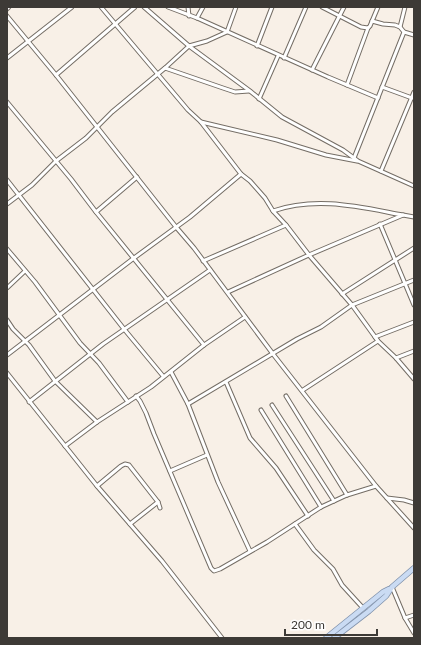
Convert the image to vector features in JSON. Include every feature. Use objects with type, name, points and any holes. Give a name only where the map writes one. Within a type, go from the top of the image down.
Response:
[{"type":"main road","points":[[326,638],[383,592],[391,588],[414,568]]},
{"type":"main road","points":[[334,638],[369,611],[386,596],[391,588]]},
{"type":"street","points":[[7,58],[72,7]]},
{"type":"street","points":[[101,7],[188,110],[201,122],[241,174],[250,181],[309,255],[352,305],[378,341],[396,358],[414,379]]},
{"type":"street","points":[[56,75],[135,7]]},
{"type":"street","points":[[144,7],[189,46],[290,122],[343,150],[358,161]]},
{"type":"street","points":[[168,7],[188,16],[197,18],[278,56],[378,98]]},
{"type":"street","points":[[188,7],[188,16]]},
{"type":"street","points":[[197,18],[202,7]]},
{"type":"street","points":[[7,204],[18,194],[32,185],[56,161],[86,138],[97,126],[189,46],[207,41],[227,32],[236,7]]},
{"type":"street","points":[[257,46],[272,7]]},
{"type":"street","points":[[284,58],[306,7]]},
{"type":"street","points":[[322,7],[361,27],[368,28]]},
{"type":"street","points":[[312,70],[344,7]]},
{"type":"street","points":[[347,85],[368,28],[378,7]]},
{"type":"street","points":[[400,27],[405,7]]},
{"type":"street","points":[[7,16],[97,126],[203,260],[273,354],[303,390],[376,486],[414,528]]},
{"type":"street","points":[[372,21],[396,25],[404,32],[414,35]]},
{"type":"street","points":[[354,158],[404,32]]},
{"type":"street","points":[[259,99],[278,56]]},
{"type":"street","points":[[165,68],[235,92],[250,91]]},
{"type":"street","points":[[382,87],[412,98]]},
{"type":"street","points":[[381,171],[414,92]]},
{"type":"street","points":[[7,102],[71,179],[166,300],[204,345]]},
{"type":"street","points":[[201,122],[277,140],[326,155],[358,161],[414,186]]},
{"type":"street","points":[[7,355],[176,227],[241,174]]},
{"type":"street","points":[[96,212],[136,177]]},
{"type":"street","points":[[7,180],[124,329],[163,376]]},
{"type":"street","points":[[273,211],[297,205],[335,203],[373,208],[414,217]]},
{"type":"street","points":[[228,292],[309,255],[403,215]]},
{"type":"street","points":[[380,224],[414,305]]},
{"type":"street","points":[[203,260],[286,225]]},
{"type":"street","points":[[342,294],[414,248]]},
{"type":"street","points":[[7,249],[90,355],[99,363],[128,402]]},
{"type":"street","points":[[30,402],[55,381],[124,329],[210,270]]},
{"type":"street","points":[[7,288],[25,271]]},
{"type":"street","points":[[188,404],[321,327],[352,305],[414,280]]},
{"type":"street","points":[[66,446],[97,422],[128,402],[204,345],[245,317]]},
{"type":"street","points":[[7,320],[55,381],[97,422]]},
{"type":"street","points":[[375,337],[414,322]]},
{"type":"street","points":[[303,390],[378,341]]},
{"type":"street","points":[[396,358],[414,351]]},
{"type":"street","points":[[170,372],[188,404],[207,455],[250,551]]},
{"type":"street","points":[[7,373],[97,486],[162,561],[222,638]]},
{"type":"street","points":[[226,382],[250,438],[283,479],[308,516]]},
{"type":"street","points":[[136,396],[146,413],[212,570],[217,570],[347,494],[376,486]]},
{"type":"street","points":[[286,396],[347,494]]},
{"type":"street","points":[[272,405],[334,501]]},
{"type":"street","points":[[260,410],[321,508]]},
{"type":"street","points":[[170,471],[207,455]]},
{"type":"street","points":[[97,486],[125,464],[129,465],[158,502],[160,508]]},
{"type":"street","points":[[387,498],[414,503]]},
{"type":"street","points":[[130,524],[158,502]]},
{"type":"street","points":[[295,524],[314,550],[334,569],[342,585],[363,608]]},
{"type":"street","points":[[391,588],[414,633]]},
{"type":"street","points":[[405,618],[414,615]]}]
